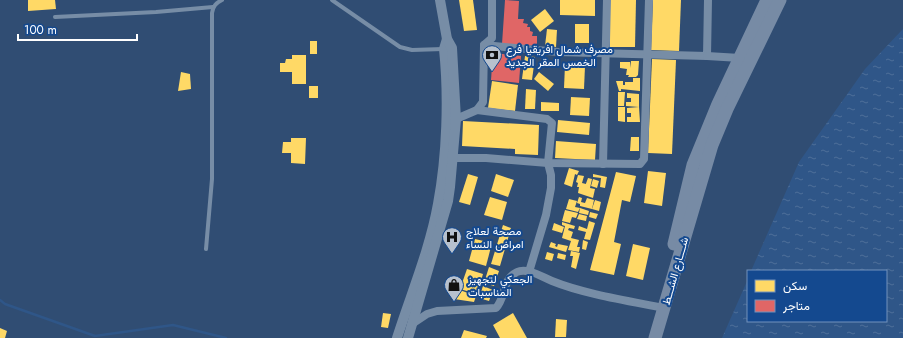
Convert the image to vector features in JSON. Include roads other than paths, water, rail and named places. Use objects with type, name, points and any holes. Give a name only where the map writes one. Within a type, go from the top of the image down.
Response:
[{"type":"main road","name":"شــــارع الشـــط","points":[[722,107],[740,58],[767,0]]},
{"type":"main road","name":"شــــارع الشـــط","points":[[655,338],[693,165],[722,107],[780,0]]},
{"type":"street","points":[[408,338],[448,201],[453,158],[456,119],[448,45],[440,0]]},
{"type":"street","points":[[477,110],[484,97],[484,46],[492,38],[492,0]]},
{"type":"street","points":[[603,164],[607,0]]},
{"type":"street","points":[[453,158],[486,158],[548,163],[638,165],[644,159],[649,0]]},
{"type":"street","points":[[707,56],[708,0]]},
{"type":"street","points":[[397,338],[428,241],[438,204],[446,124],[448,45]]},
{"type":"street","points":[[484,46],[606,54],[647,54],[740,58]]},
{"type":"street","points":[[456,119],[477,110],[550,120],[552,125],[548,163],[551,175],[550,194],[529,272]]},
{"type":"street","points":[[412,324],[427,314],[437,311],[493,309],[499,305],[506,283],[511,277],[522,270],[554,282],[661,311]]},
{"type":"lane","points":[[55,17],[156,12],[213,7],[222,0]]},
{"type":"lane","points":[[332,0],[400,47],[412,50],[448,45]]},
{"type":"lane","points":[[206,249],[212,179],[213,7]]},
{"type":"water","points":[[903,29],[903,338],[722,338],[747,281],[747,322],[887,322],[887,270],[751,270],[799,162],[865,69]]},
{"type":"waterway","points":[[0,300],[5,304],[95,336],[173,325],[226,338]]},
{"type":"place","name":"مصرف شمال افريقيا فرع الخمس المقر الجديد","points":[[492,72]]},
{"type":"place","name":"مصحة لعلاج امراض النساء","points":[[452,254]]},
{"type":"place","name":"الجعكي لتجهيز المناسبات","points":[[454,302]]}]
